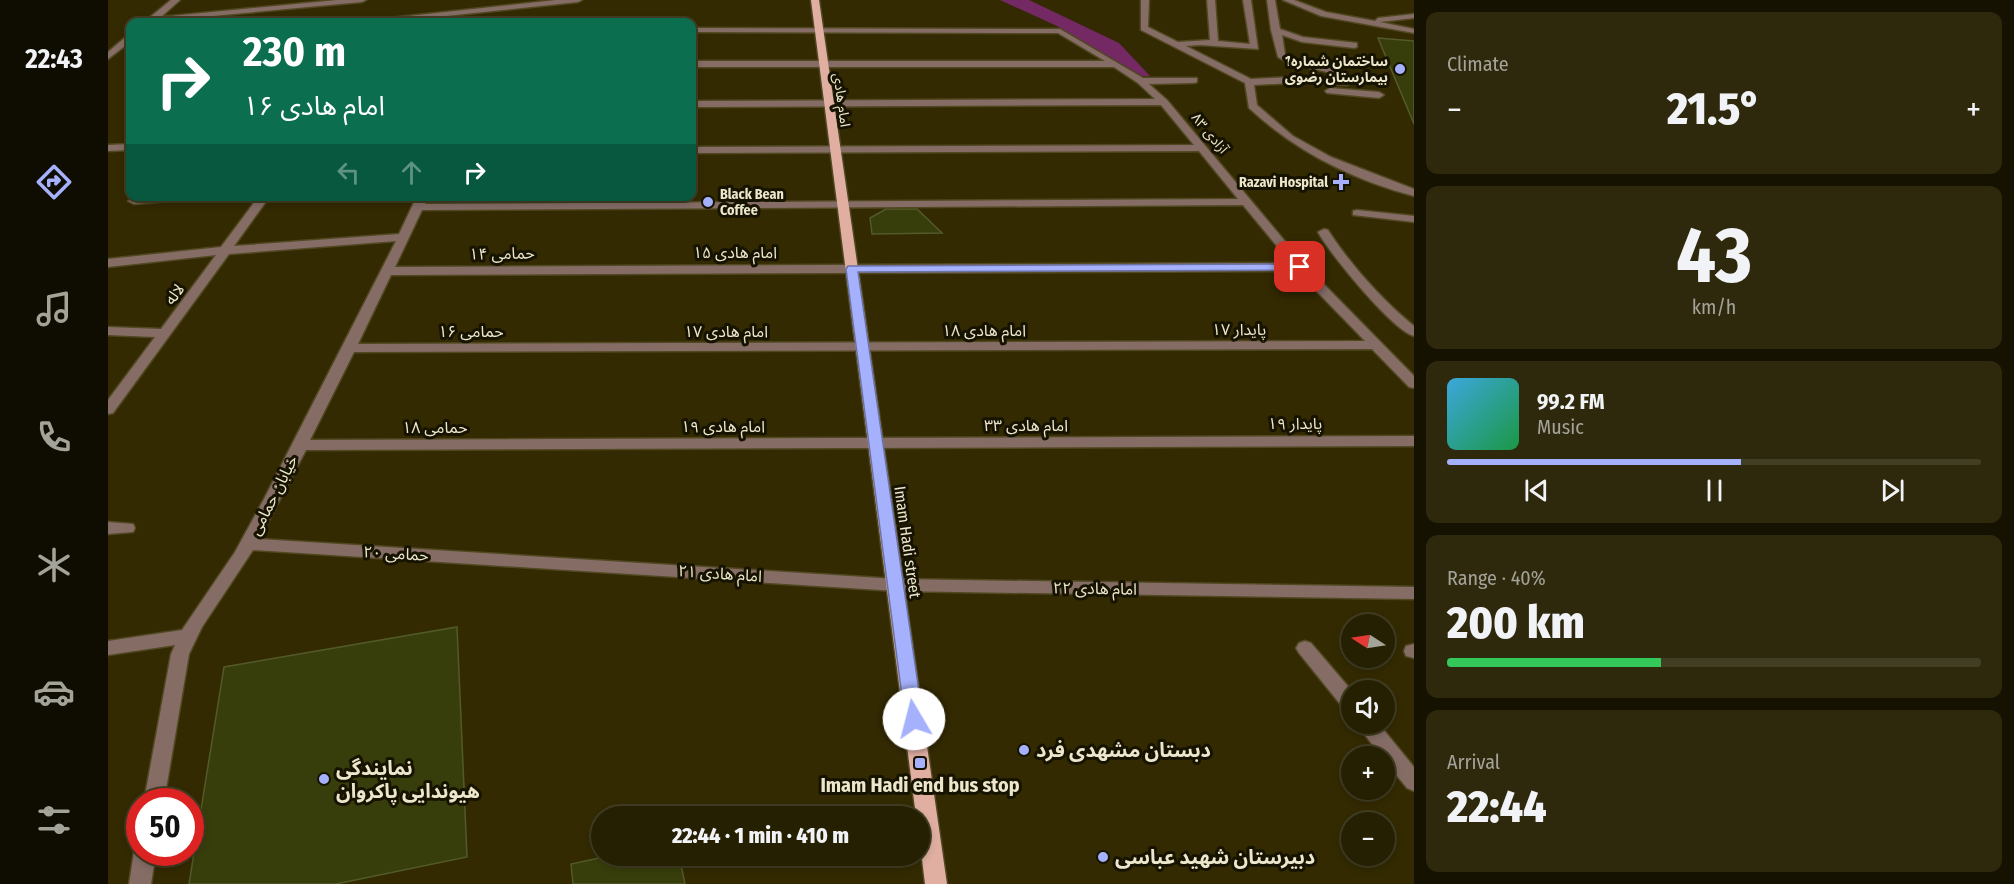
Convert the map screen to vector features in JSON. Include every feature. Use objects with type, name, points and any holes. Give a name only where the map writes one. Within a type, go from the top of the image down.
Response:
[{"type":"main road","name":"امام هادی","points":[[815,0],[843,204]]},
{"type":"main road","name":"Imam Hadi street","points":[[843,204],[936,884]]},
{"type":"street","points":[[155,18],[176,0]]},
{"type":"street","points":[[181,18],[361,0]]},
{"type":"street","points":[[411,18],[578,0]]},
{"type":"street","points":[[1145,0],[1144,28],[1250,82],[1379,96]]},
{"type":"street","points":[[1210,0],[1214,43]]},
{"type":"street","points":[[1178,45],[1200,42],[1255,46],[1247,0]]},
{"type":"street","points":[[1250,82],[1294,80],[1347,82],[1345,76],[1337,72],[1307,68],[1286,60],[1281,55],[1270,0]]},
{"type":"street","points":[[1287,0],[1305,9],[1341,18],[1414,31]]},
{"type":"street","points":[[1341,18],[1373,20],[1414,16]]},
{"type":"street","points":[[696,30],[819,30]]},
{"type":"street","name":"آزادی ۸۳","points":[[819,30],[1060,31],[1147,81],[1300,267],[1373,345],[1414,384]]},
{"type":"street","points":[[1275,30],[1302,39],[1354,45]]},
{"type":"street","points":[[110,53],[126,41]]},
{"type":"street","points":[[110,53],[126,50]]},
{"type":"street","points":[[696,64],[1116,64]]},
{"type":"street","points":[[1147,81],[1194,80]]},
{"type":"street","points":[[1250,82],[1252,106],[1281,132],[1311,153],[1337,166],[1414,195]]},
{"type":"street","points":[[696,104],[1164,102]]},
{"type":"street","points":[[108,148],[126,147]]},
{"type":"street","points":[[696,150],[1203,148]]},
{"type":"street","name":"لاله","points":[[110,405],[261,201]]},
{"type":"street","points":[[420,202],[626,206],[1247,202]]},
{"type":"street","name":"خیابان حمامی","points":[[156,788],[180,654],[187,636],[248,544],[351,348],[420,202]]},
{"type":"street","points":[[1356,213],[1414,219]]},
{"type":"street","points":[[1324,232],[1331,245],[1395,317],[1414,332]]},
{"type":"street","points":[[108,263],[226,250],[403,237]]},
{"type":"street","name":"امام هادی ۱۵","points":[[617,268],[1300,267]]},
{"type":"street","name":"حمامی ۱۴","points":[[387,271],[617,268]]},
{"type":"street","points":[[108,331],[165,333]]},
{"type":"street","name":"پایدار ۱۷","points":[[1105,346],[1373,345]]},
{"type":"street","name":"امام هادی ۱۸","points":[[863,347],[1105,346]]},
{"type":"street","name":"امام هادی ۱۷","points":[[590,348],[863,347]]},
{"type":"street","name":"حمامی ۱۶","points":[[351,348],[590,348]]},
{"type":"street","name":"پایدار ۱۹","points":[[1175,442],[1414,441]]},
{"type":"street","name":"امام هادی ۳۳","points":[[876,443],[1175,442]]},
{"type":"street","name":"امام هادی ۱۹","points":[[571,445],[876,443]]},
{"type":"street","name":"حمامی ۱۸","points":[[299,445],[571,445]]},
{"type":"street","points":[[108,528],[127,528]]},
{"type":"street","name":"حمامی ۲۰","points":[[248,544],[543,562]]},
{"type":"street","name":"امام هادی ۲۱","points":[[543,562],[896,585]]},
{"type":"street","name":"امام هادی ۲۲","points":[[896,585],[1414,593]]},
{"type":"street","points":[[108,648],[187,636]]},
{"type":"street","points":[[1305,648],[1341,692]]},
{"type":"street","points":[[1375,734],[1414,782]]},
{"type":"street","points":[[140,884],[143,866]]},
{"type":"shaded area","points":[[1000,0],[1029,0],[1119,43],[1150,76],[1142,76],[1057,26]]},
{"type":"building","name":"ساختمان شماره1 بیمارستان رضوی","points":[[1378,38],[1414,41],[1414,124]]},
{"type":"building","points":[[886,209],[917,209],[942,233],[872,234],[870,218]]},
{"type":"building","points":[[457,627],[467,857],[336,884],[189,884],[192,866],[204,866],[204,791],[224,667]]},
{"type":"building","points":[[591,860],[591,866],[681,866],[685,884],[573,884],[571,864]]},
{"type":"place","name":"ساختمان شماره1 بیمارستان رضوی","points":[[1400,69]]},
{"type":"place","name":"Razavi Hospital","points":[[1341,182]]},
{"type":"place","name":"Black Bean Coffee","points":[[708,202]]},
{"type":"place","name":"دبستان مشهدی فرد","points":[[1024,750]]},
{"type":"place","name":"Imam Hadi end bus stop","points":[[920,763]]},
{"type":"place","name":"نمایندگی هیوندایی پاکروان","points":[[324,779]]},
{"type":"place","name":"دبیرستان شهید عباسی","points":[[1103,857]]},
{"type":"route","points":[[914,719],[852,269],[1300,267]]}]
